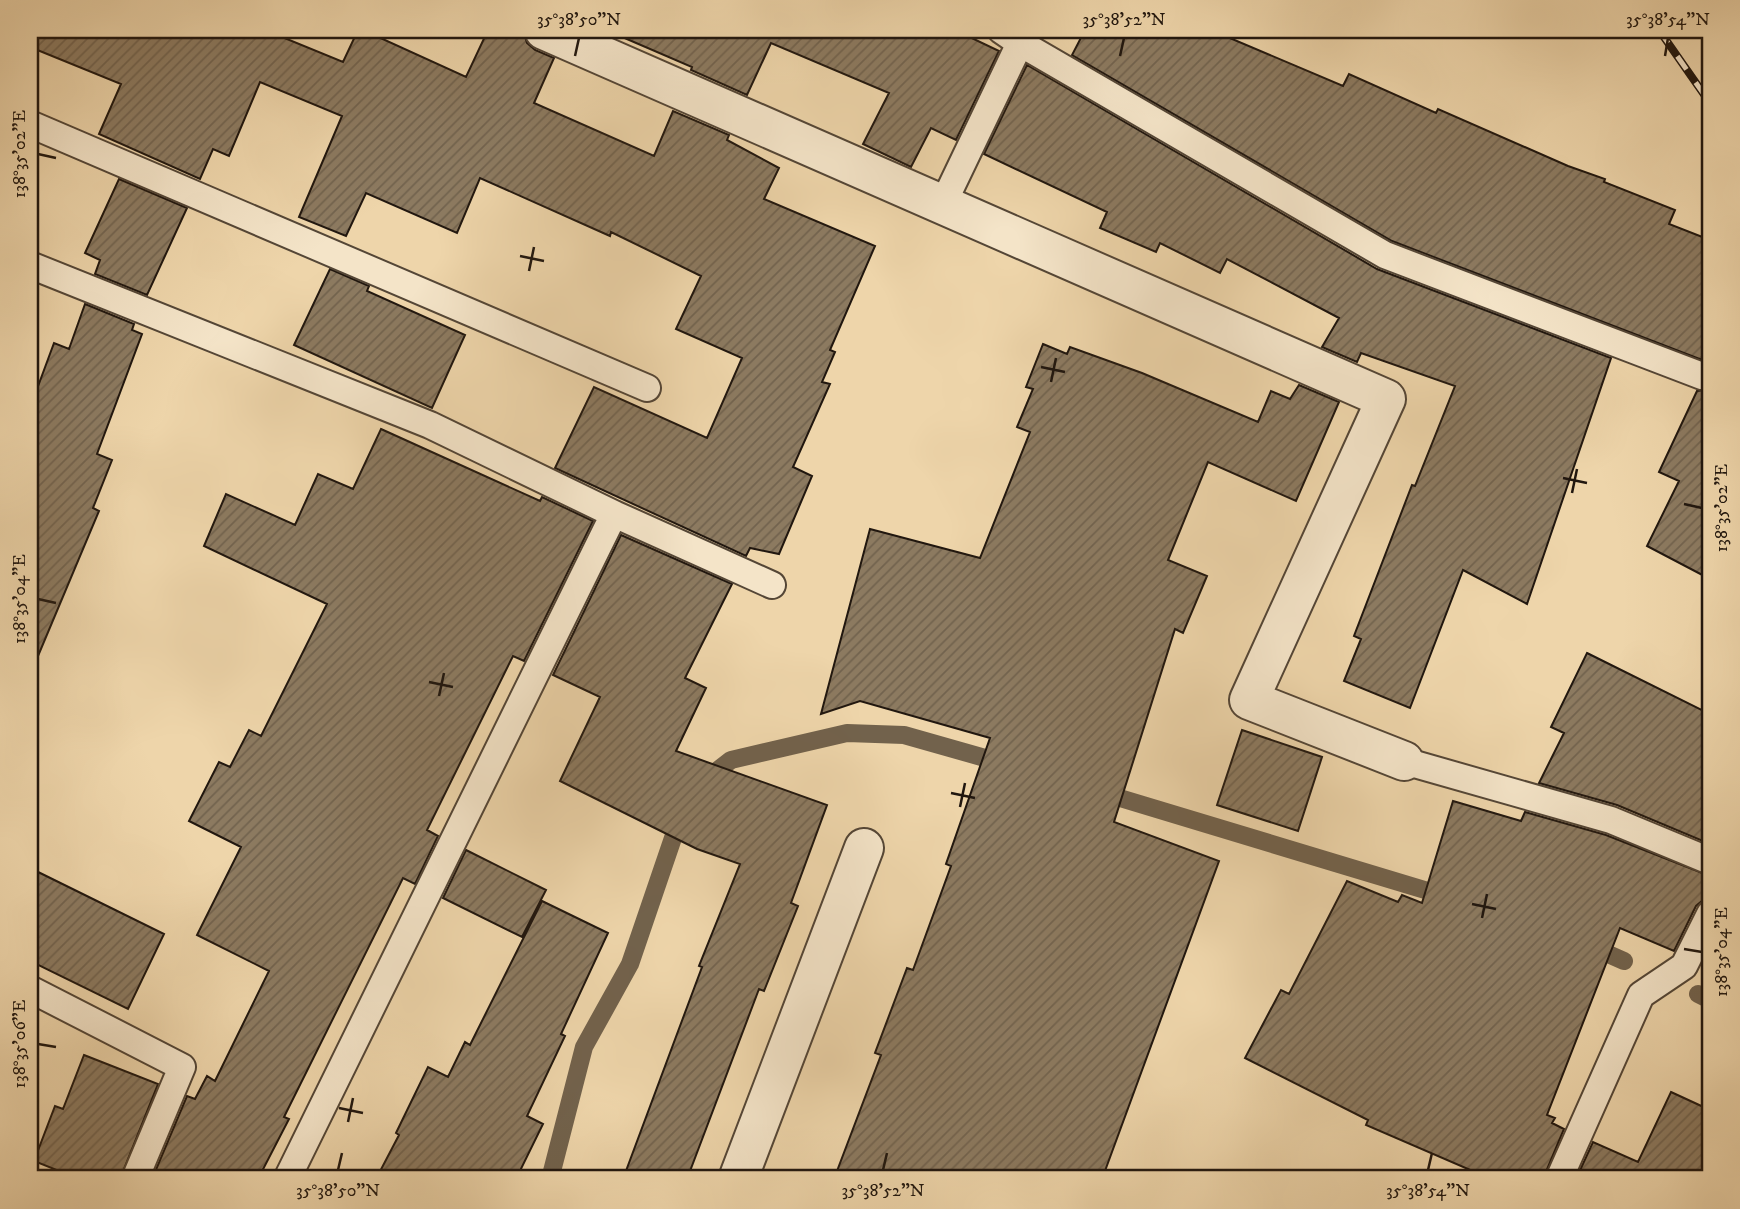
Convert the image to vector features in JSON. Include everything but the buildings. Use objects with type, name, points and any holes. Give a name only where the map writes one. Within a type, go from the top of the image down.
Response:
[{"type":"street","points":[[544,30],[1386,399],[1249,701],[1404,761]]},
{"type":"street","points":[[738,1179],[864,848]]},
{"type":"lane","points":[[942,206],[1011,36],[1385,255],[1702,376]]},
{"type":"lane","points":[[30,124],[647,388]]},
{"type":"lane","points":[[30,264],[430,425],[614,514],[772,585]]},
{"type":"lane","points":[[287,1179],[614,514]]},
{"type":"lane","points":[[1404,761],[1611,820],[1710,860]]},
{"type":"lane","points":[[1559,1179],[1641,995],[1684,966],[1710,914]]},
{"type":"lane","points":[[30,989],[182,1067],[135,1179]]},
{"type":"waterway","points":[[705,780],[731,760],[847,733],[904,735],[1006,764]]},
{"type":"waterway","points":[[1100,792],[1448,897]]},
{"type":"waterway","points":[[550,1179],[584,1047],[630,964],[673,838],[685,817]]},
{"type":"waterway","points":[[1590,946],[1624,961]]},
{"type":"waterway","points":[[1698,994],[1710,1000]]},
{"type":"railway","points":[[1659,30],[1710,103]]}]
